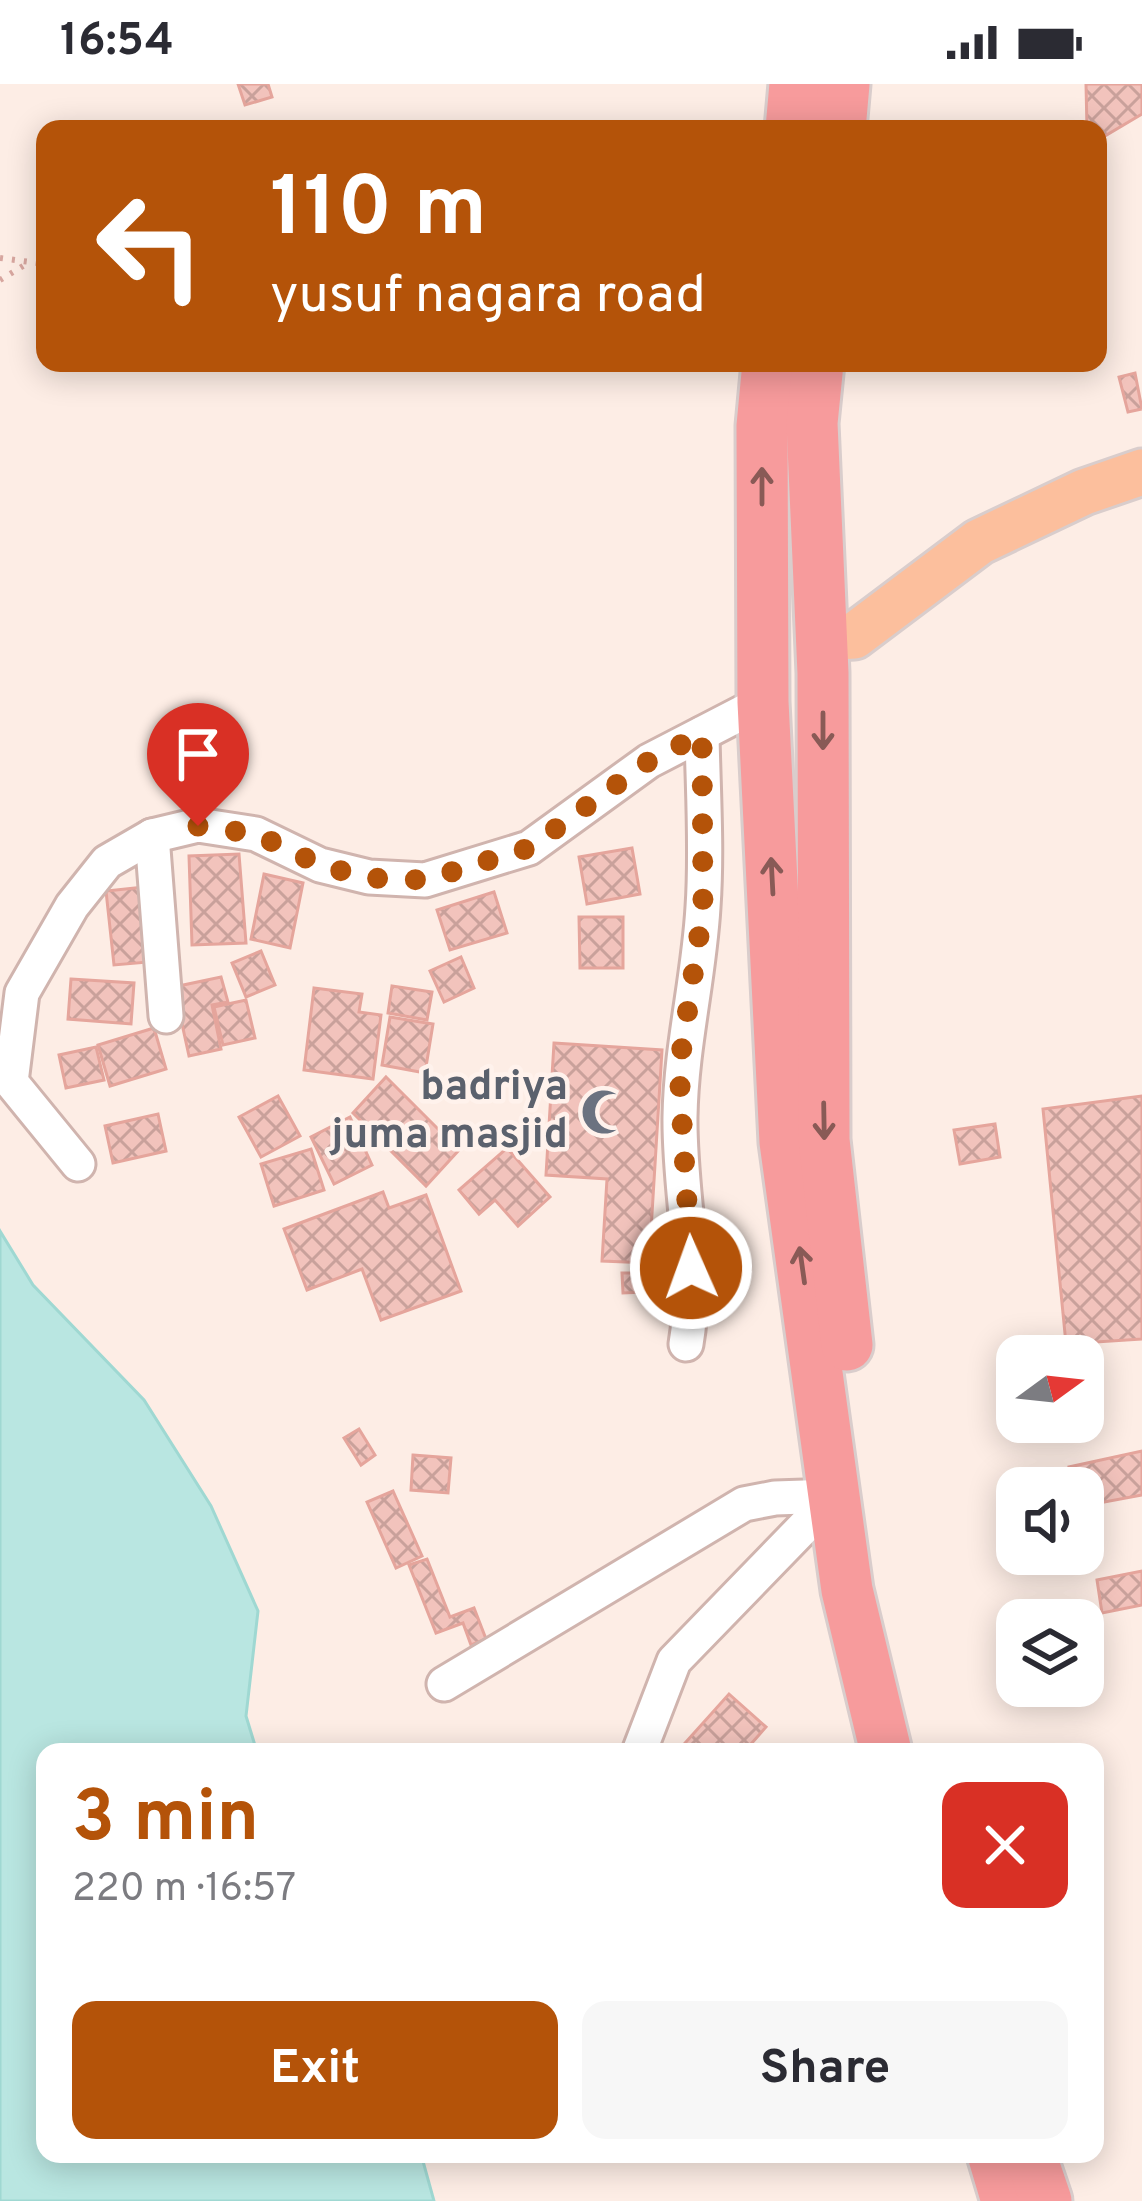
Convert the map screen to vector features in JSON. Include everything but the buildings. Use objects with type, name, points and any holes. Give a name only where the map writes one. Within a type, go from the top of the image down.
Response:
[{"type":"highway","points":[[792,120],[795,84]]},
{"type":"highway","points":[[841,120],[844,84]]},
{"type":"highway","points":[[767,372],[762,426],[763,701],[784,1142],[847,1590],[884,1743]]},
{"type":"highway","points":[[817,372],[812,423],[820,638],[824,1140],[873,1572],[916,1743]]},
{"type":"highway","points":[[995,2163],[1007,2201]]},
{"type":"highway","points":[[1033,2163],[1046,2201]]},
{"type":"main road","points":[[820,638],[854,636],[979,542],[1084,492],[1142,472]]},
{"type":"street","points":[[78,1164],[11,1082],[22,993],[72,906],[107,862],[152,836],[198,826],[256,834],[320,865],[368,878],[425,880],[529,848],[649,761],[763,701]]},
{"type":"street","points":[[686,1345],[692,1312],[681,1054],[703,910],[702,734]]},
{"type":"street","points":[[152,836],[166,1016]]},
{"type":"street","points":[[444,1684],[744,1504],[834,1496]]},
{"type":"street","points":[[642,1743],[674,1661],[834,1496]]},
{"type":"path","points":[[0,257],[36,263]]},
{"type":"path","points":[[0,280],[29,262]]},
{"type":"water","points":[[0,1231],[33,1285],[144,1400],[211,1506],[258,1611],[246,1716],[254,1743],[36,1743],[36,2163],[423,2163],[434,2201],[0,2201]]},
{"type":"place","name":"badriya juma masjid","points":[[604,1112]]},
{"type":"route","points":[[198,826],[256,834],[320,865],[368,878],[425,880],[529,848],[649,761],[702,734],[703,910],[680,1089],[691,1268]]}]
